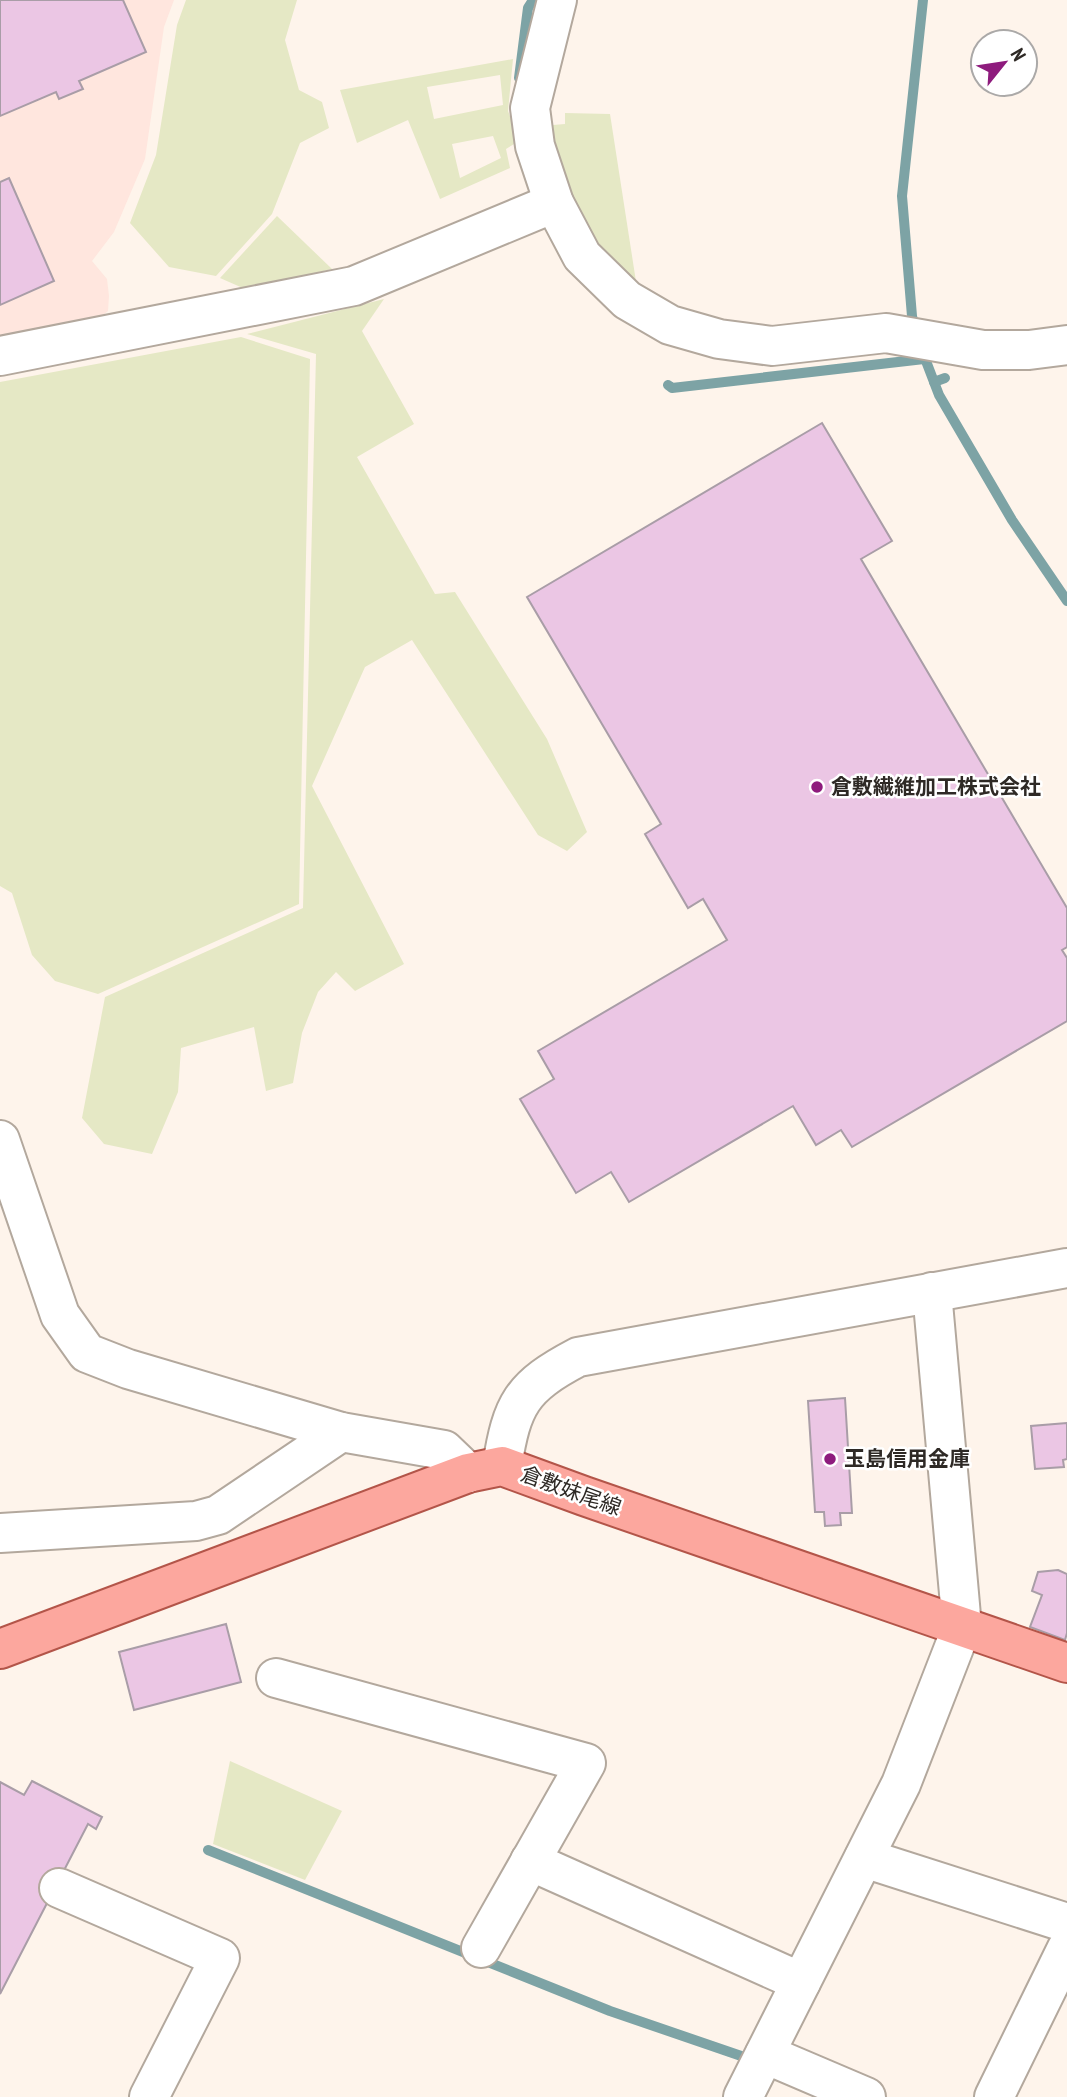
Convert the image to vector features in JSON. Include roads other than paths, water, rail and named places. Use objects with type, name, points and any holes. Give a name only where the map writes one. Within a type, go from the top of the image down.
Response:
[{"type":"main road","name":"倉敷妹尾線","points":[[485,1470],[1067,1663]]},
{"type":"main road","points":[[0,1649],[485,1470]]},
{"type":"street","points":[[556,0],[530,108],[534,146],[554,203],[582,256],[627,300],[670,325],[719,339],[772,346],[886,333],[983,350],[1029,351],[1067,345]]},
{"type":"street","points":[[0,356],[354,286],[554,203]]},
{"type":"street","points":[[0,1140],[60,1315],[88,1353],[128,1369],[341,1432],[444,1450],[485,1470],[522,1397],[548,1373],[578,1357],[1067,1268]]},
{"type":"street","points":[[743,2097],[901,1784],[962,1627],[932,1292]]},
{"type":"street","points":[[0,1532],[196,1521],[218,1515],[341,1432]]},
{"type":"street","points":[[276,1678],[586,1763],[481,1948]]},
{"type":"street","points":[[864,1858],[1067,1923]]},
{"type":"street","points":[[530,1861],[801,1982]]},
{"type":"street","points":[[59,1888],[220,1958],[149,2097]]},
{"type":"street","points":[[994,2097],[1067,1948]]},
{"type":"street","points":[[765,2054],[866,2097]]},
{"type":"waterway","points":[[519,78],[528,8],[533,0]]},
{"type":"waterway","points":[[915,330],[902,196],[923,0]]},
{"type":"waterway","points":[[921,348],[939,395],[1012,520],[1067,601]]},
{"type":"waterway","points":[[668,385],[672,388],[924,359]]},
{"type":"waterway","points":[[934,382],[945,378]]},
{"type":"waterway","points":[[208,1850],[610,2011],[750,2059]]},
{"type":"place","name":"倉敷繊維加工株式会社","points":[[817,787]]},
{"type":"place","name":"玉島信用金庫","points":[[830,1459]]}]
